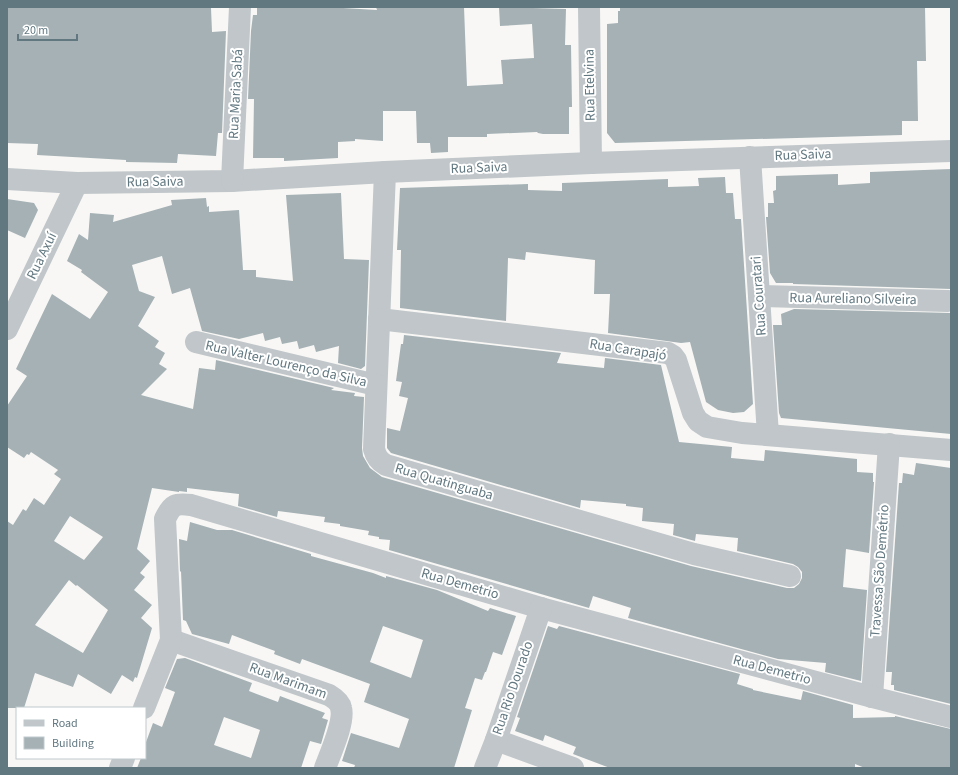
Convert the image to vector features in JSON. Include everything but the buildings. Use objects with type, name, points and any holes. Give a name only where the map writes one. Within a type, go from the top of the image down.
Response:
[{"type":"street","name":"Rua Maria Sabá","points":[[232,181],[240,7]]},
{"type":"street","name":"Rua Etelvina","points":[[589,7],[591,163]]},
{"type":"street","name":"Rua Saiva","points":[[7,179],[77,183],[232,181],[385,172],[591,163],[951,151]]},
{"type":"street","name":"Rua Couratari","points":[[750,157],[768,435]]},
{"type":"street","name":"Rua Quatinguaba","points":[[385,172],[376,385],[374,449],[376,457],[386,465],[694,554],[790,576]]},
{"type":"street","name":"Rua Axuí","points":[[7,329],[77,183]]},
{"type":"street","name":"Rua Aureliano Silveira","points":[[759,296],[948,301]]},
{"type":"street","name":"Rua Carapajó","points":[[379,320],[668,353],[676,360],[693,413],[698,421],[707,427],[768,435],[951,450]]},
{"type":"street","name":"Rua Valter Lourenço da Silva","points":[[196,342],[376,385]]},
{"type":"street","name":"Travessa São Demétrio","points":[[872,697],[889,444]]},
{"type":"street","name":"Rua Demetrio","points":[[144,707],[171,640],[165,519],[169,510],[175,504],[191,505],[540,608],[951,717]]},
{"type":"street","name":"Rua Rio Dourado","points":[[485,768],[496,740],[540,608]]},
{"type":"street","name":"Rua Marimam","points":[[171,640],[329,694],[336,700],[341,708],[341,718],[339,730],[325,768]]},
{"type":"street","points":[[496,740],[573,768]]}]
